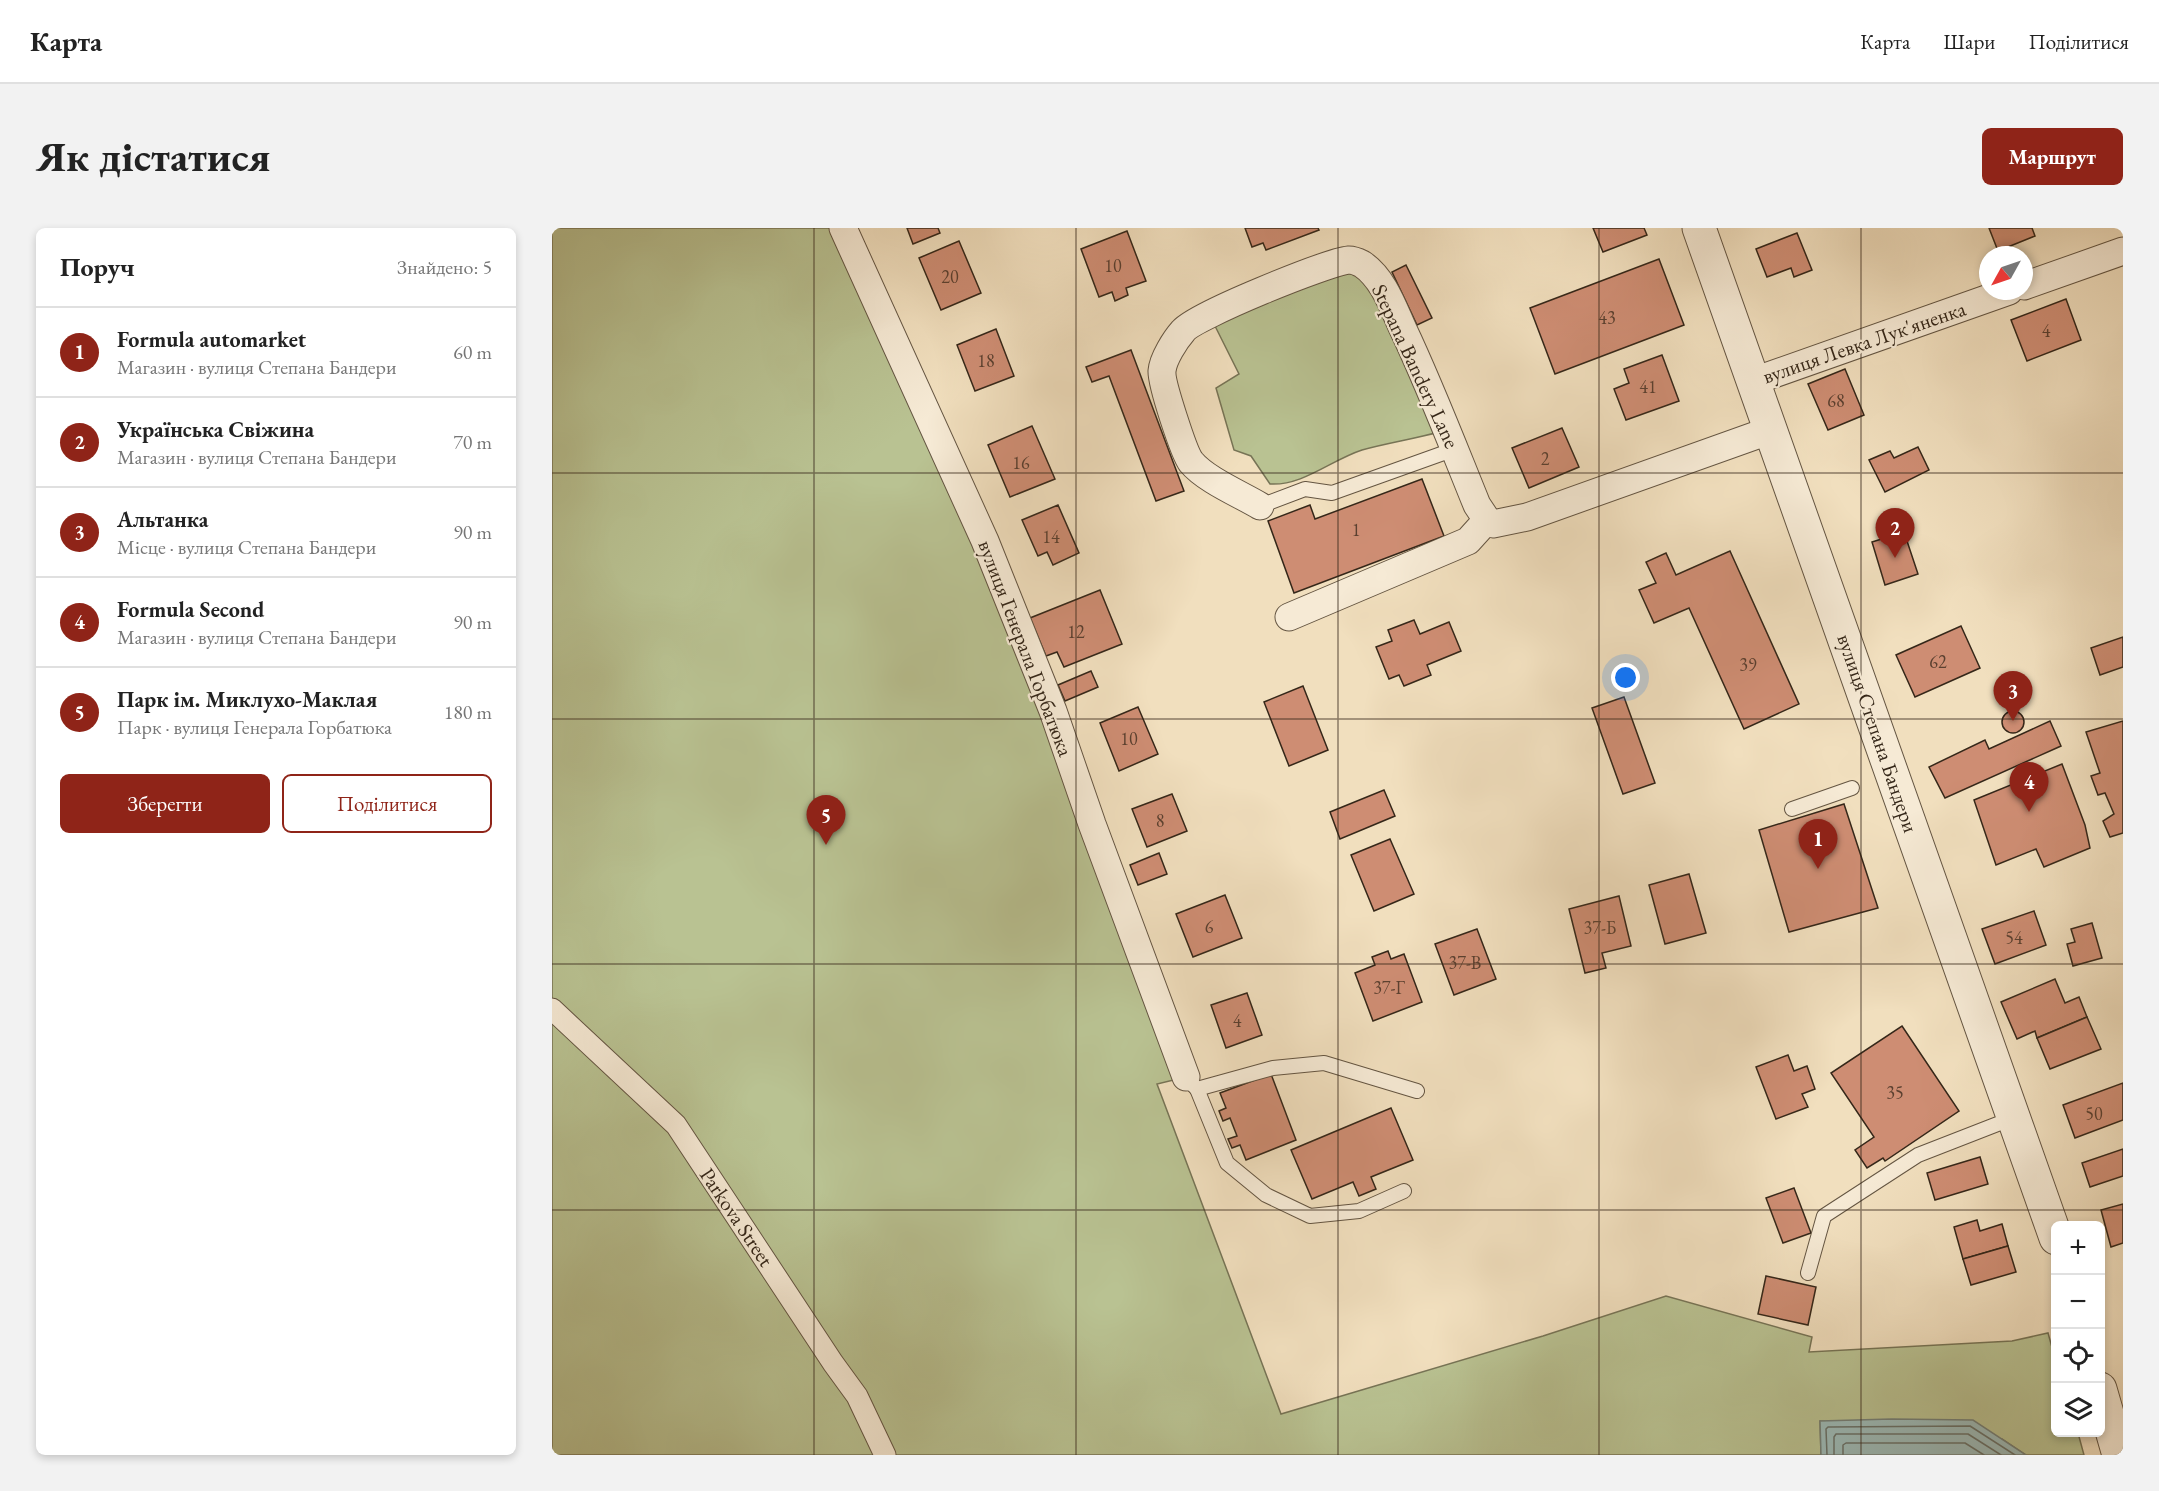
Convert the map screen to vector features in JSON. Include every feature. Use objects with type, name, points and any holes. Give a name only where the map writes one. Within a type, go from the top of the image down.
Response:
[{"type":"street","name":"вулиця Генерала Горбатюка","points":[[843,228],[989,552],[1053,711],[1176,1054],[1192,1083]]},
{"type":"street","name":"вулиця Степана Бандери","points":[[1699,228],[2051,1227]]},
{"type":"street","points":[[2033,283],[2123,251]]},
{"type":"street","name":"Stepana Bandery Lane","points":[[1260,506],[1206,474],[1190,461],[1168,401],[1162,371],[1170,351],[1184,329],[1211,314],[1318,267],[1351,260],[1360,262],[1376,276],[1386,293],[1416,356],[1477,505],[1488,520]]},
{"type":"street","name":"вулиця Левка Лук'яненка","points":[[1754,381],[1984,300]]},
{"type":"street","points":[[1289,617],[1468,541],[1488,520],[1493,524],[1501,524],[1527,517],[1771,430]]},
{"type":"street","name":"Parkova Street","points":[[552,1009],[676,1125],[857,1396],[885,1455]]},
{"type":"street","points":[[2105,1406],[2119,1455]]},
{"type":"lane","points":[[1260,506],[1305,489],[1332,493],[1455,450]]},
{"type":"lane","points":[[1792,809],[1852,788]]},
{"type":"lane","points":[[1404,1191],[1359,1211],[1310,1216],[1266,1196],[1227,1163],[1192,1083],[1273,1068],[1324,1063],[1417,1091]]},
{"type":"lane","points":[[1808,1272],[1824,1216],[1918,1155],[2013,1118]]},
{"type":"green space","points":[[552,228],[843,228],[985,541],[1186,1077],[1157,1084],[1281,1414],[1543,1336],[1666,1296],[1812,1337],[1809,1352],[2012,1341],[2048,1333],[2051,1344],[2051,1437],[2079,1437],[2084,1455],[2026,1455],[2002,1439],[1820,1421],[1821,1455],[552,1455]]},
{"type":"green space","points":[[1343,271],[1360,275],[1373,287],[1439,432],[1362,450],[1305,477],[1282,484],[1270,484],[1251,456],[1234,450],[1216,388],[1239,374],[1214,324]]},
{"type":"water","points":[[1973,1420],[2026,1455],[1821,1455],[1820,1421]]},
{"type":"building","points":[[907,228],[938,228],[940,233],[913,244]]},
{"type":"building","points":[[1245,228],[1318,228],[1319,230],[1266,250],[1263,243],[1252,247]]},
{"type":"building","points":[[1593,228],[1644,228],[1647,235],[1603,252]]},
{"type":"building","points":[[1989,228],[2032,228],[2035,236],[2010,246],[1996,246]]},
{"type":"building","points":[[1127,231],[1146,281],[1126,288],[1128,295],[1115,301],[1112,292],[1099,297],[1081,249]]},
{"type":"building","points":[[1797,233],[1812,270],[1794,277],[1791,268],[1767,277],[1756,249]]},
{"type":"building","points":[[959,241],[981,293],[941,310],[919,258]]},
{"type":"building","points":[[1659,259],[1684,325],[1555,374],[1530,308]]},
{"type":"building","points":[[1406,265],[1432,318],[1417,325],[1392,272]]},
{"type":"building","points":[[2066,299],[2081,340],[2027,361],[2011,320]]},
{"type":"building","points":[[996,329],[1014,376],[975,391],[957,345]]},
{"type":"building","points":[[1131,350],[1184,491],[1156,501],[1109,376],[1092,382],[1086,367]]},
{"type":"building","points":[[1662,355],[1679,401],[1626,420],[1614,389],[1629,383],[1624,369]]},
{"type":"building","points":[[1845,369],[1864,415],[1828,430],[1808,384]]},
{"type":"building","points":[[1032,426],[1055,479],[1010,497],[988,445]]},
{"type":"building","points":[[1562,428],[1579,467],[1529,488],[1512,448]]},
{"type":"building","points":[[1918,447],[1929,470],[1885,492],[1869,460],[1890,451],[1894,458]]},
{"type":"building","points":[[1422,479],[1444,536],[1294,593],[1268,521],[1310,505],[1315,519]]},
{"type":"building","points":[[1058,505],[1079,553],[1053,565],[1047,552],[1038,556],[1022,520]]},
{"type":"building","points":[[1904,532],[1918,574],[1885,585],[1872,542]]},
{"type":"building","points":[[1730,551],[1799,704],[1744,729],[1689,608],[1654,623],[1639,590],[1656,583],[1646,562],[1666,553],[1676,575]]},
{"type":"building","points":[[1100,590],[1122,644],[1064,667],[1057,652],[1046,656],[1030,618]]},
{"type":"building","points":[[1414,620],[1420,634],[1449,622],[1461,651],[1427,665],[1431,675],[1404,686],[1399,675],[1389,679],[1376,647],[1392,641],[1388,630]]},
{"type":"building","points":[[1961,626],[1980,668],[1915,697],[1896,655]]},
{"type":"building","points":[[2123,637],[2123,667],[2100,675],[2091,648]]},
{"type":"building","points":[[1091,671],[1098,687],[1065,701],[1058,685]]},
{"type":"building","points":[[1303,686],[1328,750],[1289,766],[1264,702]]},
{"type":"building","points":[[1624,697],[1655,783],[1623,794],[1592,708]]},
{"type":"building","points":[[1138,707],[1158,754],[1119,771],[1100,723]]},
{"type":"building","points":[[2009,711],[2017,711],[2024,718],[2024,726],[2017,733],[2009,733],[2002,726],[2002,718]]},
{"type":"building","points":[[2050,721],[2061,746],[1945,798],[1929,767],[1985,740],[1989,749]]},
{"type":"building","points":[[2123,721],[2123,833],[2110,837],[2103,821],[2114,814],[2105,793],[2098,795],[2091,776],[2100,773],[2086,732]]},
{"type":"building","points":[[2062,764],[2085,825],[2090,848],[2044,867],[2036,849],[1996,865],[1974,800]]},
{"type":"building","points":[[1384,790],[1395,816],[1340,839],[1330,812]]},
{"type":"building","points":[[1172,794],[1187,831],[1147,847],[1132,809]]},
{"type":"building","points":[[1844,804],[1878,908],[1789,932],[1759,830]]},
{"type":"building","points":[[1390,839],[1414,894],[1374,911],[1351,855]]},
{"type":"building","points":[[1159,853],[1167,874],[1138,885],[1130,865]]},
{"type":"building","points":[[1689,874],[1706,933],[1665,944],[1649,885]]},
{"type":"building","points":[[1225,895],[1242,938],[1193,957],[1176,914]]},
{"type":"building","points":[[1619,896],[1631,946],[1602,953],[1606,968],[1585,973],[1569,909]]},
{"type":"building","points":[[2034,911],[2046,945],[1995,964],[1982,929]]},
{"type":"building","points":[[2092,923],[2102,958],[2073,966],[2067,944],[2075,942],[2071,929]]},
{"type":"building","points":[[1477,929],[1496,979],[1454,995],[1435,944]]},
{"type":"building","points":[[1388,951],[1391,959],[1404,954],[1422,1002],[1373,1021],[1355,973],[1375,965],[1372,957]]},
{"type":"building","points":[[2055,979],[2065,1003],[2079,997],[2087,1017],[2037,1038],[2035,1031],[2017,1039],[2001,1002]]},
{"type":"building","points":[[1247,993],[1262,1035],[1226,1048],[1211,1005]]},
{"type":"building","points":[[2087,1017],[2101,1049],[2050,1069],[2037,1038]]},
{"type":"building","points":[[1902,1026],[1959,1111],[1885,1161],[1883,1158],[1867,1168],[1855,1150],[1874,1137],[1831,1073]]},
{"type":"building","points":[[1788,1055],[1794,1071],[1807,1066],[1815,1089],[1802,1094],[1808,1107],[1776,1119],[1756,1067]]},
{"type":"building","points":[[1271,1074],[1296,1140],[1246,1160],[1240,1145],[1232,1148],[1228,1139],[1237,1136],[1230,1118],[1223,1121],[1219,1111],[1226,1108],[1220,1093]]},
{"type":"building","points":[[2123,1083],[2123,1120],[2075,1138],[2063,1105]]},
{"type":"building","points":[[1391,1108],[1413,1160],[1371,1177],[1376,1189],[1359,1196],[1353,1182],[1312,1199],[1291,1150]]},
{"type":"building","points":[[2123,1149],[2123,1176],[2090,1187],[2082,1163]]},
{"type":"building","points":[[1980,1157],[1988,1184],[1935,1200],[1927,1173]]},
{"type":"building","points":[[1794,1188],[1811,1233],[1783,1243],[1766,1198]]},
{"type":"building","points":[[2123,1204],[2123,1243],[2111,1247],[2101,1210]]},
{"type":"building","points":[[1977,1220],[1980,1231],[2002,1224],[2008,1246],[1963,1259],[1954,1227]]},
{"type":"building","points":[[2008,1246],[2016,1272],[1971,1285],[1963,1259]]},
{"type":"building","points":[[1766,1276],[1816,1287],[1808,1325],[1758,1314]]},
{"type":"place","name":"Українська Свіжина","points":[[1895,558]]},
{"type":"place","name":"Альтанка","points":[[2013,721]]},
{"type":"place","name":"Formula Second","points":[[2029,812]]},
{"type":"place","name":"Парк ім. Миклухо-Маклая","points":[[826,845]]},
{"type":"place","name":"Formula automarket","points":[[1818,869]]}]
